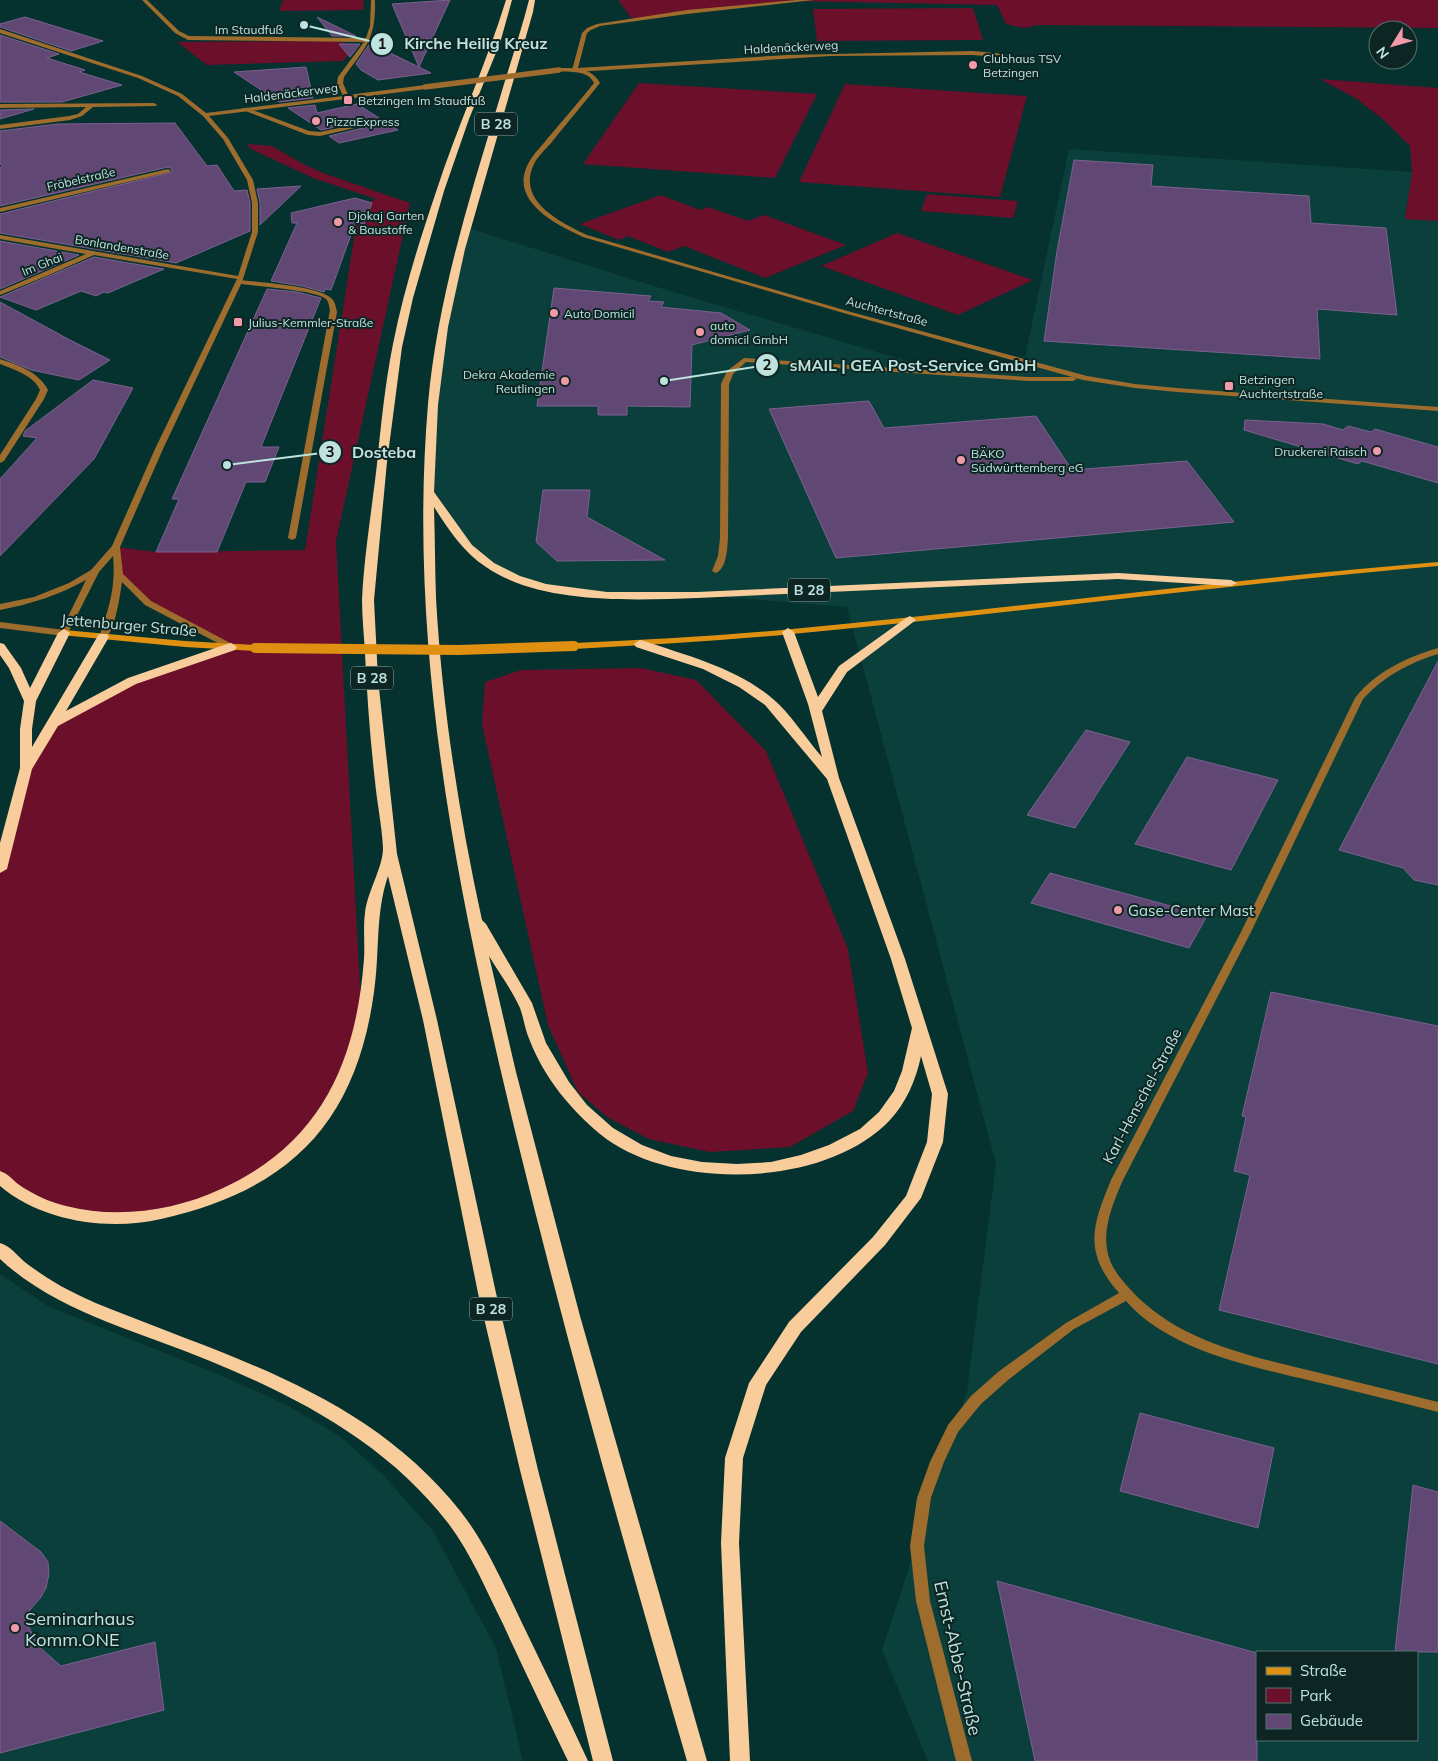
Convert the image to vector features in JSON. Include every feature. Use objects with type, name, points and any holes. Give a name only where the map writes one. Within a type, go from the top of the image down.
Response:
[{"type":"highway","name":"B 28","points":[[509,0],[496,43],[465,119],[421,252],[397,347],[388,403],[368,600],[378,751],[390,854],[430,1020],[487,1293],[529,1470],[603,1761]]},
{"type":"highway","name":"B 28","points":[[532,0],[443,324],[433,402],[428,491],[429,592],[437,683],[451,799],[471,911],[496,1023],[578,1346],[697,1761]]},
{"type":"highway","name":"B 28","points":[[428,491],[464,542],[486,562],[506,575],[537,586],[569,592],[634,596],[697,595],[1118,576],[1231,582]]},
{"type":"highway","points":[[816,711],[834,680],[843,669],[910,620]]},
{"type":"highway","name":"B 28","points":[[740,1761],[730,1544],[734,1458],[758,1383],[795,1327],[879,1241],[913,1198],[935,1142],[940,1094],[898,959],[833,778],[816,711],[802,667],[788,632]]},
{"type":"highway","points":[[0,869],[26,769],[26,729],[30,701],[64,633]]},
{"type":"highway","points":[[26,769],[103,637]]},
{"type":"highway","name":"B 28","points":[[640,644],[707,666],[749,688],[769,702],[833,778]]},
{"type":"highway","points":[[0,647],[15,668],[30,701]]},
{"type":"highway","points":[[52,723],[132,681],[232,647]]},
{"type":"highway","points":[[0,1177],[26,1197],[59,1209],[95,1216],[142,1217],[190,1207],[216,1198],[261,1177],[284,1161],[307,1140],[332,1104],[347,1071],[362,1023],[371,959],[373,904],[390,854]]},
{"type":"highway","name":"B 28","points":[[471,911],[527,1009],[538,1042],[558,1080],[583,1110],[612,1133],[650,1155],[689,1166],[723,1170],[758,1170],[815,1158],[856,1140],[890,1110],[908,1082],[919,1028]]},
{"type":"highway","points":[[0,1249],[32,1275],[64,1295],[296,1390],[355,1424],[406,1463],[455,1518],[485,1566],[578,1761]]},
{"type":"main road","name":"Jettenburger Straße","points":[[64,633],[255,648],[459,650],[640,644],[910,620],[1231,582],[1438,564]]},
{"type":"street","name":"Im Staudfuß","points":[[144,0],[177,32],[188,38],[369,40]]},
{"type":"street","points":[[346,96],[340,82],[341,77],[369,40],[373,29],[372,0]]},
{"type":"street","points":[[575,70],[585,33],[599,25],[696,11],[812,0]]},
{"type":"street","points":[[0,31],[147,80],[180,95],[205,115],[232,148],[245,170],[253,191],[256,209],[255,232],[240,280],[159,449],[116,547],[95,571],[64,633]]},
{"type":"street","name":"Haldenäckerweg","points":[[575,70],[846,54],[963,52],[1007,56]]},
{"type":"street","name":"Haldenäckerweg","points":[[205,115],[559,70]]},
{"type":"street","name":"Auchtertstraße","points":[[559,70],[575,70],[590,74],[597,83],[533,161],[527,178],[529,194],[535,204],[544,213],[566,228],[609,244],[1086,378],[1169,389],[1438,410]]},
{"type":"street","points":[[0,106],[154,105]]},
{"type":"street","points":[[0,127],[70,118],[80,115],[92,106]]},
{"type":"street","points":[[245,109],[308,132],[320,134],[373,123]]},
{"type":"street","name":"Fröbelstraße","points":[[0,210],[168,171]]},
{"type":"street","name":"Bonlandenstraße","points":[[0,237],[326,296],[332,303],[334,312],[292,538]]},
{"type":"street","name":"Im Ghai","points":[[0,293],[91,254]]},
{"type":"street","points":[[716,570],[722,556],[724,538],[725,384],[730,374],[744,360],[1029,380],[1086,378]]},
{"type":"street","points":[[0,361],[36,379],[42,384],[44,390],[0,461]]},
{"type":"street","points":[[103,637],[112,613],[119,575],[116,547]]},
{"type":"street","name":"Jettenburger Straße","points":[[0,607],[56,592],[95,571]]},
{"type":"street","points":[[119,575],[148,603],[232,647]]},
{"type":"street","name":"Jettenburger Straße","points":[[0,625],[64,633]]},
{"type":"street","name":"Karl-Henschel-Straße","points":[[1438,651],[1420,656],[1397,667],[1379,678],[1359,698],[1250,923],[1117,1180],[1104,1215],[1100,1246],[1107,1270],[1126,1295],[1151,1317],[1182,1336],[1216,1350],[1438,1407]]},
{"type":"street","name":"Ernst-Abbe-Straße","points":[[964,1761],[923,1601],[917,1546],[924,1498],[930,1480],[953,1429],[976,1400],[1037,1350],[1070,1326],[1126,1295]]},
{"type":"shaded area","points":[[1069,149],[1412,172],[1405,219],[1438,221],[1438,1761],[928,1761],[882,1650],[967,1391],[996,1164],[847,607],[697,595],[634,596],[537,586],[486,562],[428,491],[439,351],[468,228],[670,291],[918,364],[1022,371]]},
{"type":"shaded area","points":[[0,1274],[48,1306],[222,1376],[287,1405],[341,1437],[384,1476],[433,1531],[496,1648],[523,1761],[0,1761]]},
{"type":"green space","points":[[283,0],[364,0],[363,10],[279,11]]},
{"type":"green space","points":[[618,0],[1438,0],[1438,28],[1418,28],[1418,20],[1368,20],[1368,27],[1038,25],[1024,28],[1006,24],[997,5],[791,1],[633,20]]},
{"type":"green space","points":[[973,8],[983,40],[817,41],[813,9]]},
{"type":"green space","points":[[333,41],[353,46],[343,61],[207,65],[177,42]]},
{"type":"green space","points":[[1320,79],[1438,88],[1438,221],[1405,219],[1412,172],[1410,146],[1385,121],[1357,99]]},
{"type":"green space","points":[[639,83],[817,94],[775,178],[583,164]]},
{"type":"green space","points":[[845,84],[1027,96],[1000,197],[799,182]]},
{"type":"green space","points":[[247,144],[272,146],[323,173],[410,203],[336,541],[362,1023],[332,1104],[261,1177],[167,1212],[74,1214],[0,1177],[0,869],[17,798],[52,723],[113,689],[231,647],[148,603],[119,575],[116,547],[156,552],[305,550],[359,207],[376,199],[313,178],[251,149]]},
{"type":"green space","points":[[927,194],[1018,201],[1013,218],[921,211]]},
{"type":"green space","points":[[661,195],[700,210],[708,207],[748,221],[764,215],[846,245],[765,278],[684,246],[668,252],[628,236],[619,240],[580,224]]},
{"type":"green space","points":[[897,233],[1033,280],[958,315],[821,266]]},
{"type":"green space","points":[[641,668],[696,680],[766,751],[848,949],[868,1073],[853,1111],[790,1147],[710,1152],[649,1139],[607,1117],[578,1092],[548,1025],[482,724],[485,682],[521,670]]},
{"type":"building","points":[[450,0],[419,67],[392,4]]},
{"type":"building","points":[[25,17],[103,41],[71,51],[0,27],[0,24]]},
{"type":"building","points":[[317,17],[356,36],[332,36]]},
{"type":"building","points":[[0,35],[59,54],[47,58],[85,70],[79,72],[122,85],[62,102],[0,102]]},
{"type":"building","points":[[370,43],[431,73],[378,80],[361,70],[356,64]]},
{"type":"building","points":[[339,44],[360,44],[350,57]]},
{"type":"building","points":[[306,67],[313,98],[279,102],[234,72]]},
{"type":"building","points":[[357,104],[398,130],[339,143],[329,136],[378,123],[373,119],[321,130],[288,108],[315,105],[317,113]]},
{"type":"building","points":[[34,109],[0,119],[0,110]]},
{"type":"building","points":[[175,123],[207,166],[217,165],[234,191],[247,190],[250,203],[250,231],[176,263],[0,233],[0,214],[172,172],[171,168],[168,167],[0,206],[0,168],[2,166],[0,163],[0,131],[57,124]]},
{"type":"building","points":[[1074,160],[1153,165],[1151,186],[1309,196],[1311,223],[1386,228],[1397,315],[1317,309],[1320,359],[1044,341],[1057,251]]},
{"type":"building","points":[[301,186],[260,225],[260,203],[257,189]]},
{"type":"building","points":[[355,198],[372,203],[364,224],[355,224],[331,290],[325,289],[324,292],[271,281],[297,223],[292,223],[291,213]]},
{"type":"building","points":[[0,241],[79,255],[0,289]]},
{"type":"building","points":[[94,257],[164,269],[108,293],[104,292],[96,296],[81,291],[36,310],[0,297]]},
{"type":"building","points":[[554,288],[651,296],[648,301],[664,302],[661,307],[721,313],[750,330],[692,345],[690,407],[627,406],[627,415],[598,415],[598,406],[537,406]]},
{"type":"building","points":[[267,289],[297,292],[321,298],[261,447],[279,447],[265,482],[246,482],[217,552],[156,552],[179,499],[172,499]]},
{"type":"building","points":[[0,302],[110,360],[79,380],[31,370],[0,357]]},
{"type":"building","points":[[93,380],[133,388],[94,459],[0,556],[0,479],[37,438],[23,436],[25,431]]},
{"type":"building","points":[[869,401],[884,428],[1036,416],[1072,470],[1187,461],[1234,522],[836,558],[769,409]]},
{"type":"building","name":"Druckerei Raisch","points":[[1245,420],[1323,424],[1343,430],[1348,426],[1371,432],[1375,429],[1438,447],[1438,483],[1362,461],[1358,464],[1244,430]]},
{"type":"building","points":[[543,490],[590,490],[587,517],[665,560],[557,561],[536,542]]},
{"type":"building","points":[[1438,661],[1438,885],[1414,880],[1403,868],[1339,850]]},
{"type":"building","points":[[1086,730],[1130,742],[1075,828],[1027,815]]},
{"type":"building","points":[[1187,757],[1278,780],[1231,870],[1135,844]]},
{"type":"building","name":"Gase-Center Mast","points":[[1050,873],[1207,916],[1189,948],[1031,903]]},
{"type":"building","points":[[1271,992],[1438,1026],[1438,1364],[1219,1310],[1250,1175],[1234,1171],[1246,1117],[1242,1116]]},
{"type":"building","points":[[1140,1413],[1274,1448],[1258,1528],[1120,1491]]},
{"type":"building","points":[[1413,1485],[1438,1492],[1438,1652],[1395,1651]]},
{"type":"building","name":"Seminarhaus Komm.ONE","points":[[0,1521],[41,1552],[48,1562],[49,1574],[46,1588],[24,1617],[38,1646],[61,1666],[155,1642],[164,1710],[0,1753]]},
{"type":"building","points":[[997,1581],[1256,1653],[1257,1761],[1035,1761]]},
{"type":"place","name":"Kirche Heilig Kreuz","points":[[304,25]]},
{"type":"place","name":"Clubhaus TSV Betzingen","points":[[973,65]]},
{"type":"place","name":"Betzingen Im Staudfuß","points":[[348,100]]},
{"type":"place","name":"PizzaExpress","points":[[316,121]]},
{"type":"place","name":"Djokaj Garten & Baustoffe","points":[[338,222]]},
{"type":"place","name":"Auto Domicil","points":[[554,313]]},
{"type":"place","name":"Julius-Kemmler-Straße","points":[[238,322]]},
{"type":"place","name":"auto domicil GmbH","points":[[700,332]]},
{"type":"place","name":"Dekra Akademie Reutlingen","points":[[565,381]]},
{"type":"place","name":"sMAIL | GEA Post-Service GmbH","points":[[664,381]]},
{"type":"place","name":"Betzingen Auchtertstraße","points":[[1229,386]]},
{"type":"place","name":"Druckerei Raisch","points":[[1377,451]]},
{"type":"place","name":"BÄKO Südwürttemberg eG","points":[[961,460]]},
{"type":"place","name":"Dosteba","points":[[227,465]]},
{"type":"place","name":"Gase-Center Mast","points":[[1118,910]]},
{"type":"place","name":"Seminarhaus Komm.ONE","points":[[15,1628]]}]
